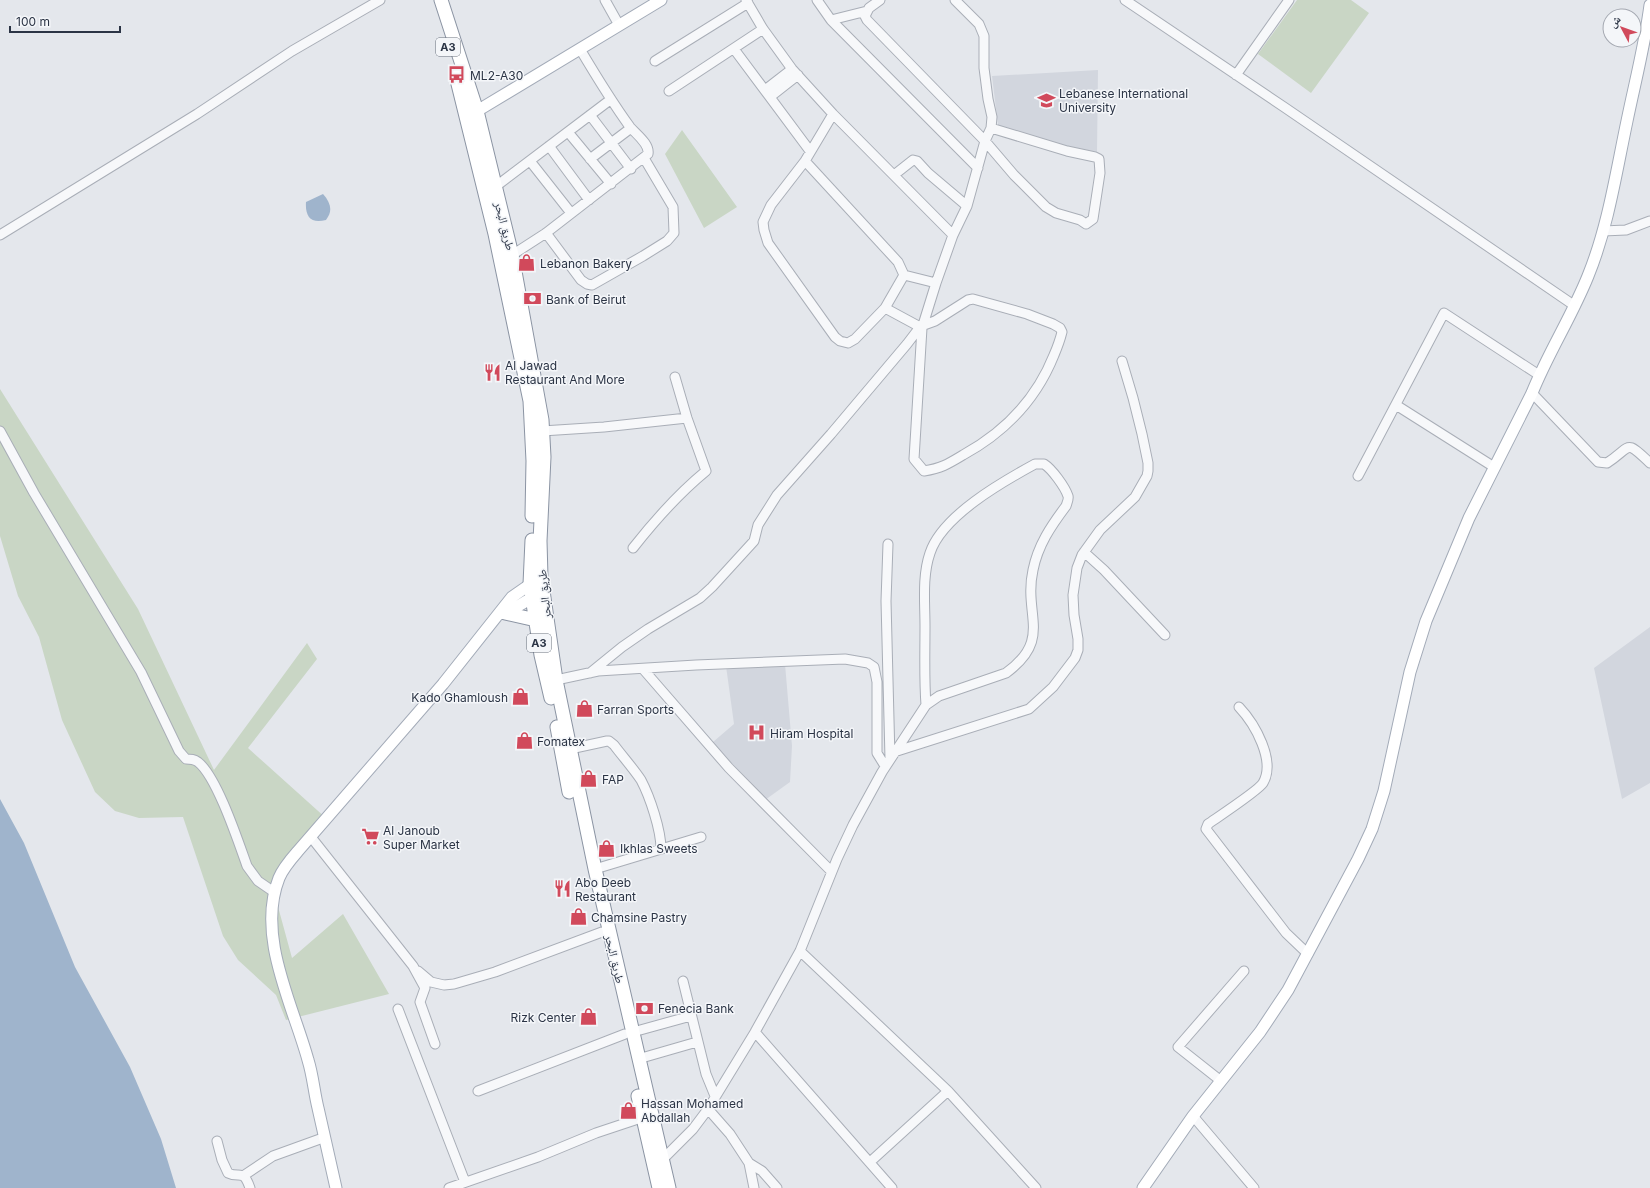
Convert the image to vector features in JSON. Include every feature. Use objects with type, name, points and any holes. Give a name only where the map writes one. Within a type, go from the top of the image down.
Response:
[{"type":"highway","name":"طريق البحر","points":[[434,0],[461,93],[471,113],[530,401],[537,594],[536,620],[541,655],[556,721],[571,801],[602,932],[612,983],[638,1059],[659,1188]]},
{"type":"highway","name":"طريق البحر","points":[[441,0],[471,113],[495,187],[512,255],[536,386],[544,457],[540,541],[536,580]]},
{"type":"highway","name":"طريق البحر","points":[[537,594],[647,1116],[663,1160],[669,1188]]},
{"type":"highway","points":[[502,614],[536,620]]},
{"type":"main road","points":[[471,113],[661,0]]},
{"type":"main road","points":[[1143,1188],[1193,1116],[1221,1081],[1288,990],[1358,859],[1372,829],[1388,775],[1415,653],[1426,621],[1467,522],[1532,393],[1539,375],[1575,306],[1592,265],[1603,231],[1619,163],[1650,5]]},
{"type":"main road","points":[[336,1188],[309,1061],[281,975],[274,948],[272,926],[274,892],[279,877],[286,865],[385,752],[502,614],[512,598],[536,580]]},
{"type":"main road","points":[[502,614],[537,594]]},
{"type":"street","points":[[0,236],[197,114],[292,51],[380,0]]},
{"type":"street","points":[[605,0],[619,24]]},
{"type":"street","points":[[817,0],[832,20],[978,168]]},
{"type":"street","points":[[832,20],[867,12],[880,0]]},
{"type":"street","points":[[590,673],[629,642],[700,598],[712,587],[754,541],[758,525],[777,495],[922,327],[935,321],[970,299],[1027,314],[1057,326],[1062,332],[1047,372],[1040,384],[1010,422],[976,448],[941,468],[924,471],[914,459],[922,327],[953,235],[967,206],[985,141],[991,128],[992,117],[984,68],[984,36],[979,24],[955,0]]},
{"type":"street","points":[[1125,0],[1575,306]]},
{"type":"street","points":[[1236,75],[1289,0]]},
{"type":"street","points":[[655,61],[747,1],[763,29],[795,72],[833,114],[953,235]]},
{"type":"street","points":[[867,12],[865,16],[867,20],[985,141],[1014,175],[1050,211],[1086,224],[1093,219],[1100,173],[1099,159],[991,128]]},
{"type":"street","points":[[669,91],[763,29]]},
{"type":"street","points":[[512,255],[546,233],[648,154],[649,150],[610,100],[580,49]]},
{"type":"street","points":[[734,49],[810,151]]},
{"type":"street","points":[[767,93],[795,72]]},
{"type":"street","points":[[495,187],[610,100]]},
{"type":"street","points":[[833,114],[805,161],[765,215],[762,222],[768,243],[840,341],[848,343],[855,339],[885,308],[904,274]]},
{"type":"street","points":[[590,115],[630,169]]},
{"type":"street","points":[[590,159],[631,128]]},
{"type":"street","points":[[568,132],[611,184]]},
{"type":"street","points":[[549,146],[589,200]]},
{"type":"street","points":[[546,233],[581,280],[592,285],[666,241],[674,233],[673,207],[644,158]]},
{"type":"street","points":[[530,160],[571,213]]},
{"type":"street","points":[[894,175],[913,160],[917,161],[928,173],[967,206]]},
{"type":"street","points":[[805,161],[898,262],[904,274],[936,283]]},
{"type":"street","points":[[1603,231],[1626,230],[1650,221]]},
{"type":"street","points":[[885,308],[922,327]]},
{"type":"street","points":[[1358,476],[1444,313],[1539,375]]},
{"type":"street","points":[[556,680],[590,673],[696,665],[837,659],[868,663],[874,666],[876,682],[877,753],[890,759],[1029,709],[1053,687],[1071,664],[1078,650],[1073,595],[1077,568],[1084,552],[1100,530],[1135,496],[1147,476],[1148,463],[1142,434],[1122,361]]},
{"type":"street","points":[[633,548],[658,517],[683,490],[706,471],[687,418],[675,377]]},
{"type":"street","points":[[1532,393],[1598,462],[1607,463],[1625,447],[1629,447],[1636,450],[1650,463]]},
{"type":"street","points":[[1396,405],[1494,467]]},
{"type":"street","points":[[542,431],[604,427],[687,418]]},
{"type":"street","points":[[0,431],[34,493],[140,672],[179,751],[186,759],[192,759],[197,762],[207,773],[221,801],[253,876],[274,892]]},
{"type":"street","points":[[663,1160],[708,1109],[755,1032],[800,951],[831,872],[853,824],[890,759],[926,705],[939,696],[1006,673],[1015,667],[1031,646],[1034,632],[1030,584],[1033,570],[1039,549],[1048,531],[1068,501],[1068,496],[1054,474],[1044,464],[1035,464],[984,494],[955,519],[942,532],[935,542],[927,563],[925,587],[924,671],[926,705]]},
{"type":"street","points":[[888,544],[886,601],[890,759]]},
{"type":"street","points":[[1084,552],[1104,570],[1166,635]]},
{"type":"street","points":[[643,669],[729,768],[831,872]]},
{"type":"street","points":[[1239,707],[1245,714],[1261,741],[1266,756],[1267,772],[1263,784],[1208,824],[1206,829],[1286,932],[1308,954]]},
{"type":"street","points":[[570,749],[607,741],[614,745],[641,781],[660,834],[661,849]]},
{"type":"street","points":[[311,837],[413,966],[431,982],[444,985],[454,984],[495,972],[602,932]]},
{"type":"street","points":[[595,869],[701,837]]},
{"type":"street","points":[[800,951],[948,1091],[1036,1188]]},
{"type":"street","points":[[413,966],[424,988],[420,1002],[435,1044]]},
{"type":"street","points":[[1221,1081],[1178,1047],[1244,971]]},
{"type":"street","points":[[683,981],[697,1042],[706,1074],[715,1096]]},
{"type":"street","points":[[398,1009],[465,1182]]},
{"type":"street","points":[[478,1091],[629,1033],[690,1016]]},
{"type":"street","points":[[755,1032],[892,1188]]},
{"type":"street","points":[[638,1059],[697,1042]]},
{"type":"street","points":[[870,1162],[948,1091]]},
{"type":"street","points":[[708,1109],[730,1134],[749,1163],[754,1188]]},
{"type":"street","points":[[449,1188],[538,1157],[596,1133],[647,1116]]},
{"type":"street","points":[[1193,1116],[1254,1188]]},
{"type":"street","points":[[243,1176],[273,1156],[320,1139],[325,1139]]},
{"type":"street","points":[[217,1141],[222,1160],[228,1173],[243,1176],[250,1188]]},
{"type":"street","points":[[749,1163],[762,1171],[777,1188]]},
{"type":"shaded area","name":"Lebanese International University","points":[[1098,70],[1097,152],[1068,146],[998,125],[992,76]]},
{"type":"shaded area","points":[[1650,627],[1650,783],[1622,799],[1594,668]]},
{"type":"shaded area","name":"Hiram Hospital","points":[[785,664],[792,746],[790,782],[765,800],[713,742],[734,724],[726,666]]},
{"type":"green space","points":[[1297,0],[1351,0],[1369,13],[1311,93],[1258,54]]},
{"type":"green space","points":[[682,130],[737,207],[704,228],[665,154]]},
{"type":"green space","points":[[0,389],[138,609],[214,770],[307,643],[317,659],[248,748],[327,819],[311,837],[274,892],[292,958],[343,914],[389,994],[286,1020],[276,995],[238,960],[223,936],[183,817],[139,818],[115,811],[95,792],[62,720],[39,637],[18,596],[0,536]]},
{"type":"water","points":[[323,194],[328,201],[330,213],[326,220],[316,221],[308,215],[306,202]]},
{"type":"water","points":[[0,799],[24,843],[75,967],[130,1067],[161,1139],[176,1188],[0,1188]]},
{"type":"place","name":"ML2-A30","points":[[457,75]]},
{"type":"place","name":"Lebanese International University","points":[[1046,100]]},
{"type":"place","name":"Lebanon Bakery","points":[[527,263]]},
{"type":"place","name":"Bank of Beirut","points":[[533,299]]},
{"type":"place","name":"Al Jawad Restaurant And More","points":[[492,372]]},
{"type":"place","name":"Kado Ghamloush","points":[[521,697]]},
{"type":"place","name":"Farran Sports","points":[[584,709]]},
{"type":"place","name":"Hiram Hospital","points":[[757,733]]},
{"type":"place","name":"Fomatex","points":[[524,741]]},
{"type":"place","name":"FAP","points":[[589,779]]},
{"type":"place","name":"Al Janoub Super Market","points":[[370,837]]},
{"type":"place","name":"Ikhlas Sweets","points":[[607,848]]},
{"type":"place","name":"Abo Deeb Restaurant","points":[[562,889]]},
{"type":"place","name":"Chamsine Pastry","points":[[578,917]]},
{"type":"place","name":"Fenecia Bank","points":[[645,1008]]},
{"type":"place","name":"Rizk Center","points":[[589,1017]]},
{"type":"place","name":"Hassan Mohamed Abdallah","points":[[628,1110]]}]
